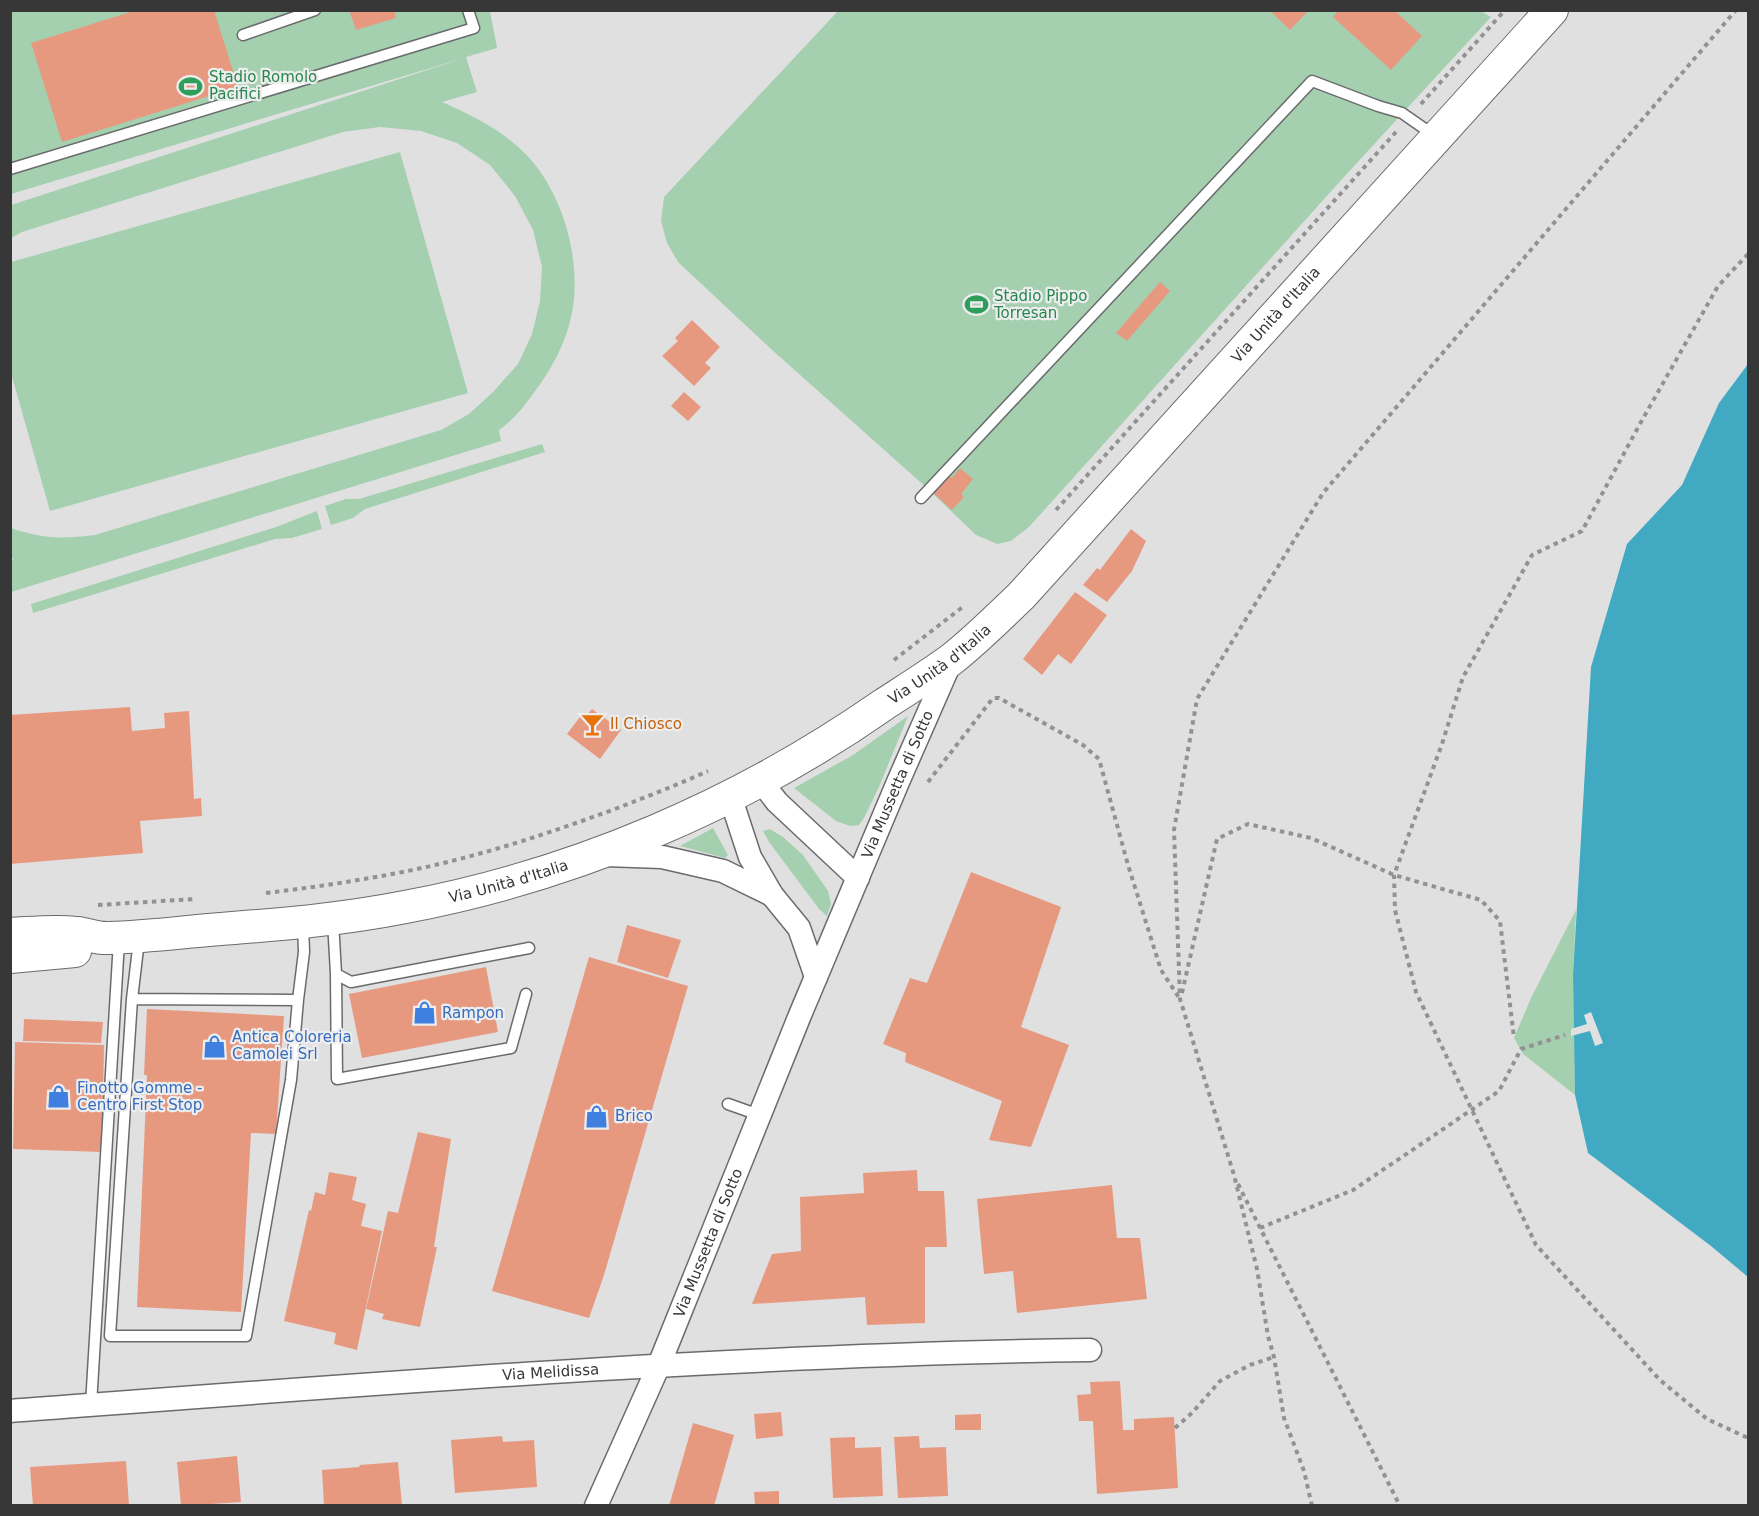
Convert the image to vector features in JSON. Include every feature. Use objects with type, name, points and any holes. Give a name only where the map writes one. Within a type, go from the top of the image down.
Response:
[{"type":"main road","name":"Via Unità d'Italia","points":[[10,957],[76,951],[121,938],[318,920],[403,908],[495,887],[654,832],[730,796],[828,743],[952,658],[1021,596],[1552,10]]},
{"type":"main road","name":"Via Unità d'Italia","points":[[10,934],[75,932],[121,938]]},
{"type":"street","name":"Via Mussetta di Sotto","points":[[596,1506],[659,1365],[816,977],[952,658]]},
{"type":"street","name":"Via Mussetta di Sotto","points":[[760,780],[777,802],[858,878]]},
{"type":"street","points":[[730,796],[750,857],[772,895],[799,928],[816,977]]},
{"type":"street","points":[[595,854],[662,857],[723,871],[772,895]]},
{"type":"street","name":"Via Melidissa","points":[[10,1411],[659,1365],[958,1352],[1090,1350]]},
{"type":"lane","points":[[243,34],[315,10]]},
{"type":"lane","points":[[10,169],[474,28],[468,10]]},
{"type":"lane","points":[[921,498],[1312,81],[1402,113],[1437,138]]},
{"type":"lane","points":[[318,920],[336,974],[338,1079],[512,1048],[526,994]]},
{"type":"lane","points":[[121,938],[132,999],[110,1336],[246,1336],[291,1080],[304,952],[318,920]]},
{"type":"lane","points":[[91,1405],[121,938]]},
{"type":"lane","points":[[336,974],[351,982],[529,948]]},
{"type":"lane","points":[[132,999],[298,1000]]},
{"type":"lane","points":[[728,1104],[759,1115]]},
{"type":"path","points":[[1052,514],[1505,10]]},
{"type":"path","points":[[1312,1506],[1304,1471],[1284,1418],[1257,1269],[1234,1175],[1180,999],[1174,830],[1197,699],[1323,493],[1737,10]]},
{"type":"path","points":[[1749,254],[1718,286],[1582,531],[1532,555],[1463,677],[1442,744],[1394,875],[1395,910],[1416,992],[1536,1245],[1660,1380],[1707,1419],[1749,1438]]},
{"type":"path","points":[[892,661],[971,600]]},
{"type":"path","points":[[926,784],[993,698],[999,698],[1083,745],[1099,759],[1128,865],[1161,970],[1180,999]]},
{"type":"path","points":[[262,894],[383,876],[479,854],[564,828],[711,770]]},
{"type":"path","points":[[1180,999],[1217,839],[1248,824],[1311,838],[1394,875],[1481,900],[1500,921],[1514,1038]]},
{"type":"path","points":[[92,906],[196,899]]},
{"type":"path","points":[[1260,1228],[1353,1190],[1499,1091],[1521,1049],[1565,1035]]},
{"type":"path","points":[[1234,1175],[1400,1506]]},
{"type":"path","points":[[1175,1428],[1192,1413],[1220,1381],[1250,1365],[1274,1357]]},
{"type":"green space","name":"Stadio Pippo Torresan","points":[[1479,10],[1491,17],[1029,527],[1011,541],[997,544],[976,535],[928,489],[771,349],[678,262],[667,243],[661,221],[664,197],[838,11]]},
{"type":"green space","points":[[10,11],[490,11],[497,48],[466,57],[477,92],[442,102],[502,134],[533,162],[553,192],[560,209],[571,245],[575,281],[572,312],[560,349],[548,373],[529,399],[499,430],[501,441],[11,592],[11,560],[14,559],[11,557],[11,528],[53,537],[95,535],[441,430],[469,414],[518,364],[532,334],[540,301],[542,267],[533,230],[515,196],[490,165],[457,143],[421,131],[380,127],[343,132],[22,232],[11,238],[11,205],[461,59],[11,194]]},
{"type":"green space","points":[[400,152],[468,393],[50,511],[11,373],[11,262]]},
{"type":"green space","points":[[542,444],[545,452],[365,509],[353,518],[331,525],[325,506],[346,499],[359,499]]},
{"type":"green space","points":[[317,511],[322,529],[292,538],[275,539],[33,613],[31,604],[276,527]]},
{"type":"green space","points":[[908,716],[879,787],[859,825],[850,826],[836,821],[794,788],[853,755]]},
{"type":"green space","points":[[713,828],[728,855],[725,858],[680,846]]},
{"type":"green space","points":[[770,829],[803,855],[828,891],[831,904],[827,916],[819,909],[769,842],[763,831]]},
{"type":"green space","points":[[1576,910],[1573,975],[1575,1095],[1523,1054],[1514,1038],[1531,998]]},
{"type":"water","points":[[1748,364],[1748,1277],[1711,1246],[1588,1153],[1575,1095],[1573,975],[1591,667],[1627,544],[1682,485],[1719,403]]},
{"type":"pier","points":[[1591,1012],[1603,1043],[1595,1046],[1590,1031],[1571,1036],[1571,1029],[1587,1024],[1584,1015]]},
{"type":"building","points":[[137,10],[214,10],[238,87],[62,142],[31,43]]},
{"type":"building","points":[[349,10],[394,10],[396,18],[356,30]]},
{"type":"building","points":[[1269,10],[1309,10],[1290,30]]},
{"type":"building","points":[[1339,10],[1394,10],[1422,36],[1391,70],[1333,17]]},
{"type":"building","points":[[1160,282],[1170,291],[1127,341],[1116,333]]},
{"type":"building","points":[[692,320],[720,347],[705,363],[711,368],[694,386],[662,356],[678,341],[675,338]]},
{"type":"building","points":[[684,392],[701,407],[688,421],[671,406]]},
{"type":"building","points":[[960,468],[973,479],[961,494],[964,497],[952,510],[932,492],[949,475],[952,478]]},
{"type":"building","points":[[1131,529],[1146,541],[1132,571],[1107,602],[1083,585],[1097,568],[1100,570]]},
{"type":"building","points":[[1075,592],[1107,615],[1071,664],[1058,654],[1042,675],[1023,659]]},
{"type":"building","points":[[130,707],[132,731],[165,728],[164,713],[189,711],[194,799],[201,798],[202,816],[140,821],[143,853],[10,864],[10,715]]},
{"type":"building","points":[[592,709],[621,730],[600,759],[567,734],[583,713],[587,715]]},
{"type":"building","points":[[971,872],[1061,907],[1021,1027],[1069,1045],[1031,1147],[989,1140],[1002,1101],[905,1062],[906,1053],[883,1044],[910,978],[927,983]]},
{"type":"building","points":[[627,925],[681,940],[668,978],[617,962]]},
{"type":"building","name":"Brico","points":[[589,957],[688,986],[604,1275],[589,1318],[492,1291]]},
{"type":"building","name":"Rampon","points":[[486,967],[498,1032],[362,1058],[349,994]]},
{"type":"building","points":[[147,1009],[284,1016],[276,1134],[251,1133],[241,1312],[137,1307],[147,1075],[144,1075]]},
{"type":"building","points":[[24,1019],[103,1022],[101,1043],[23,1041]]},
{"type":"building","name":"Finotto Gomme - Centro First Stop","points":[[15,1042],[104,1045],[102,1152],[13,1149]]},
{"type":"building","points":[[418,1132],[451,1139],[434,1247],[437,1247],[420,1327],[382,1319],[384,1314],[366,1309],[388,1211],[398,1213]]},
{"type":"building","points":[[917,1170],[918,1191],[944,1191],[947,1247],[925,1247],[925,1323],[867,1325],[865,1297],[752,1304],[772,1254],[801,1251],[800,1197],[864,1193],[863,1173]]},
{"type":"building","points":[[329,1172],[357,1177],[352,1200],[366,1204],[361,1226],[382,1231],[357,1350],[334,1344],[336,1333],[284,1321],[309,1210],[311,1211],[315,1192],[325,1195]]},
{"type":"building","points":[[1112,1185],[1117,1238],[1140,1238],[1147,1299],[1017,1313],[1013,1271],[984,1274],[977,1199]]},
{"type":"building","points":[[1120,1381],[1123,1430],[1134,1430],[1134,1419],[1174,1417],[1178,1488],[1097,1494],[1093,1421],[1079,1421],[1077,1395],[1091,1394],[1090,1382]]},
{"type":"building","points":[[781,1412],[783,1436],[756,1439],[754,1414]]},
{"type":"building","points":[[981,1414],[981,1430],[955,1430],[955,1415]]},
{"type":"building","points":[[693,1423],[734,1435],[714,1506],[669,1506]]},
{"type":"building","points":[[502,1436],[503,1442],[534,1440],[537,1487],[455,1493],[451,1440]]},
{"type":"building","points":[[919,1436],[920,1448],[946,1447],[948,1496],[898,1498],[894,1437]]},
{"type":"building","points":[[855,1437],[855,1448],[881,1447],[883,1496],[833,1498],[830,1438]]},
{"type":"building","points":[[237,1456],[241,1502],[181,1506],[177,1462]]},
{"type":"building","points":[[126,1461],[129,1506],[33,1506],[30,1467]]},
{"type":"building","points":[[398,1462],[402,1506],[324,1506],[322,1470]]},
{"type":"building","points":[[779,1491],[779,1506],[755,1506],[754,1492]]},
{"type":"place","name":"Stadio Romolo Pacifici","points":[[191,86]]},
{"type":"place","name":"Stadio Pippo Torresan","points":[[976,305]]},
{"type":"place","name":"Il Chiosco","points":[[592,724]]},
{"type":"place","name":"Rampon","points":[[424,1013]]},
{"type":"place","name":"Antica Coloreria Camolei Srl","points":[[214,1046]]},
{"type":"place","name":"Finotto Gomme - Centro First Stop","points":[[59,1097]]},
{"type":"place","name":"Brico","points":[[597,1116]]}]
